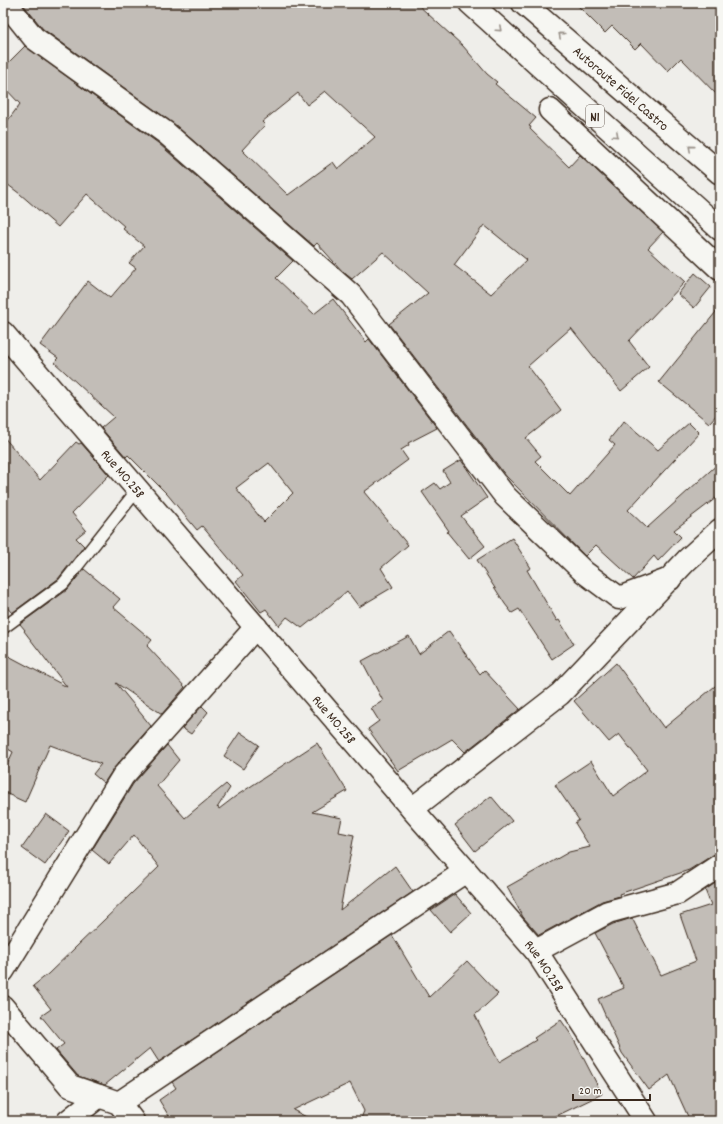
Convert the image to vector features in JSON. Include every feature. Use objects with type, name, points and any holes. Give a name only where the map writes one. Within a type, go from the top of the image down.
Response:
[{"type":"main road","points":[[6,3],[34,38],[166,133],[351,295],[505,496],[584,572],[619,598],[670,579]]},
{"type":"main road","name":"N1","points":[[470,3],[720,229]]},
{"type":"main road","name":"Autoroute Fidel Castro","points":[[523,3],[720,173]]},
{"type":"main road","points":[[550,110],[720,269]]},
{"type":"main road","name":"Rue MO.258","points":[[3,333],[536,951],[646,1121]]},
{"type":"main road","points":[[412,809],[560,694],[670,579],[719,532]]},
{"type":"main road","points":[[3,971],[122,776],[256,627]]},
{"type":"main road","points":[[536,951],[608,912],[678,893],[720,866]]},
{"type":"main road","points":[[68,1121],[109,1099],[466,871]]},
{"type":"main road","points":[[3,1007],[70,1086],[109,1099],[133,1121]]},
{"type":"lane","points":[[3,628],[63,584],[138,489]]},
{"type":"building","points":[[22,3],[416,3],[463,46],[487,74],[497,82],[495,84],[536,118],[529,126],[531,127],[530,129],[569,167],[580,155],[663,232],[648,248],[685,282],[629,341],[649,367],[621,391],[571,328],[528,366],[561,410],[526,438],[541,456],[535,461],[570,496],[615,445],[609,440],[624,421],[658,450],[689,423],[699,433],[628,510],[647,528],[720,462],[720,495],[674,530],[681,537],[658,561],[654,556],[633,579],[596,545],[585,556],[506,476],[389,324],[428,293],[383,252],[352,279],[343,272],[317,243],[314,246],[174,124],[43,29]],"holes":[[[325,91],[375,137],[338,169],[333,162],[288,195],[242,150],[265,125],[262,122],[298,93],[307,105]],[[484,225],[527,260],[491,294],[454,265]]]},
{"type":"building","points":[[575,3],[720,3],[720,98],[681,58],[668,71],[641,43],[635,49],[612,26],[605,33]]},
{"type":"building","points":[[25,46],[158,143],[293,261],[276,278],[314,314],[333,299],[366,342],[369,339],[437,428],[408,443],[409,445],[401,450],[408,460],[364,492],[408,545],[381,568],[393,587],[359,607],[347,591],[302,628],[287,617],[279,626],[266,609],[261,612],[236,581],[243,575],[202,526],[197,530],[167,494],[128,455],[126,457],[101,428],[114,417],[54,362],[58,358],[40,345],[88,281],[110,298],[136,268],[129,263],[144,246],[123,229],[125,227],[87,194],[58,227],[3,181],[3,127],[20,104],[3,86],[3,68]],"holes":[[[269,463],[293,493],[264,522],[236,488]]]},
{"type":"building","points":[[695,273],[711,287],[694,308],[678,294]]},
{"type":"building","points":[[720,307],[720,411],[709,423],[659,382]]},
{"type":"building","points":[[3,436],[40,480],[76,442],[79,444],[81,443],[109,475],[72,513],[86,530],[76,538],[84,546],[58,579],[12,613],[3,603]]},
{"type":"building","points":[[461,460],[487,498],[461,516],[485,546],[469,559],[447,532],[449,531],[422,492],[435,483],[440,489],[450,482],[443,471]]},
{"type":"building","points":[[512,538],[531,568],[527,570],[557,621],[559,620],[574,644],[552,659],[519,609],[512,613],[505,604],[477,560]]},
{"type":"building","points":[[84,569],[120,599],[113,607],[152,640],[147,646],[185,687],[162,714],[116,683],[151,726],[114,768],[104,783],[93,774],[101,764],[50,745],[25,802],[3,792],[3,774],[13,752],[3,746],[3,653],[67,687],[20,624],[67,590]]},
{"type":"building","points":[[449,631],[480,674],[484,670],[520,709],[465,752],[452,739],[398,771],[368,729],[379,721],[371,708],[383,701],[362,661],[409,636],[419,654]]},
{"type":"building","points":[[616,663],[664,728],[720,682],[720,853],[713,855],[689,870],[619,894],[620,896],[602,901],[539,935],[523,917],[507,887],[569,852],[590,847],[575,823],[579,820],[555,785],[591,761],[613,796],[647,770],[619,734],[609,742],[574,701]]},
{"type":"building","points":[[202,706],[208,712],[191,734],[182,728]]},
{"type":"building","points":[[240,732],[259,745],[243,769],[224,756]]},
{"type":"building","points":[[317,743],[347,791],[312,812],[342,818],[339,832],[354,835],[340,910],[395,866],[413,892],[159,1062],[150,1048],[105,1085],[78,1076],[56,1050],[64,1044],[41,1016],[51,1009],[33,986],[48,974],[159,867],[134,835],[109,864],[92,850],[133,784],[167,745],[179,760],[157,786],[185,818],[226,784],[230,788],[217,808],[218,807],[219,809],[236,796]]},
{"type":"building","points":[[491,796],[512,821],[475,851],[455,825]]},
{"type":"building","points":[[46,814],[69,831],[45,865],[22,848]]},
{"type":"building","points":[[720,880],[720,1121],[690,1121],[669,1075],[649,1090],[622,1053],[598,999],[624,988],[595,933],[613,924],[632,918],[661,975],[696,961],[680,915],[711,905],[705,890]]},
{"type":"building","points":[[455,894],[471,913],[450,932],[431,910]]},
{"type":"building","points":[[392,935],[429,997],[467,961],[498,994],[475,1015],[499,1062],[536,1040],[534,1038],[561,1020],[572,1036],[602,1094],[546,1121],[360,1121],[364,1111],[350,1083],[293,1110],[314,1121],[172,1121],[159,1100],[176,1088],[172,1082]]}]
